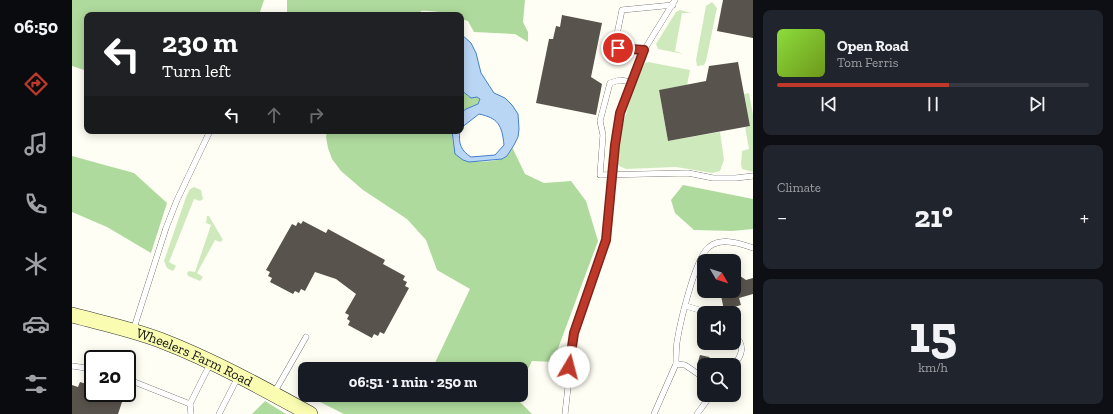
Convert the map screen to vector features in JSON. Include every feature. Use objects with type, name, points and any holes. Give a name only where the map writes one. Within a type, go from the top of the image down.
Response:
[{"type":"main road","name":"Wheelers Farm Road","points":[[72,315],[133,331],[160,340],[239,375],[310,414]]},
{"type":"lane","points":[[644,50],[618,48],[615,44],[622,10],[674,2]]},
{"type":"lane","points":[[565,414],[574,333],[606,240],[615,145],[620,113],[644,50],[674,2]]},
{"type":"lane","points":[[631,82],[620,80],[610,83],[600,121],[602,135],[600,174],[613,176],[661,172],[688,173],[713,178],[753,176]]},
{"type":"lane","points":[[133,331],[169,221],[209,134]]},
{"type":"lane","points":[[654,414],[676,364],[677,344],[686,306],[702,254],[709,247],[731,242],[753,248]]},
{"type":"lane","points":[[686,306],[697,309]]},
{"type":"lane","points":[[274,394],[306,337]]},
{"type":"lane","points":[[739,358],[742,348],[741,344]]},
{"type":"lane","points":[[191,414],[190,404],[212,362]]},
{"type":"lane","points":[[676,364],[685,364],[697,373]]},
{"type":"lane","points":[[72,366],[84,368]]},
{"type":"lane","points":[[219,414],[239,375]]},
{"type":"lane","points":[[136,383],[190,404]]},
{"type":"lane","points":[[697,414],[706,402]]},
{"type":"green space","points":[[72,0],[264,0],[260,12],[84,12],[84,70],[72,66]]},
{"type":"green space","points":[[287,0],[525,0],[523,22],[528,32],[528,42],[515,34],[474,32],[468,21],[464,20],[464,12],[287,12]]},
{"type":"green space","points":[[712,2],[717,8],[706,61],[704,65],[697,66],[696,60],[706,6]]},
{"type":"green space","points":[[680,10],[691,13],[682,13],[675,51],[683,54],[658,49],[656,44],[676,12]]},
{"type":"green space","points":[[648,62],[690,70],[687,85],[659,90],[668,141],[720,132],[724,160],[720,171],[712,173],[676,167],[626,169],[619,166],[619,145],[626,114],[641,72],[645,63]]},
{"type":"green space","points":[[464,93],[469,97],[477,97],[480,99],[478,104],[464,111]]},
{"type":"green space","points":[[749,93],[753,115],[753,172],[742,169],[741,164],[742,151],[749,149],[745,127],[750,126],[744,94]]},
{"type":"green space","points":[[326,134],[452,134],[453,144],[463,160],[498,160],[507,156],[512,147],[525,174],[544,183],[571,181],[586,201],[598,241],[553,362],[532,361],[528,369],[528,362],[435,362],[470,289],[437,270],[426,240],[407,219],[363,190],[341,171],[332,159],[328,148]]},
{"type":"green space","points":[[72,156],[134,173],[167,203],[151,253],[107,227],[72,212]]},
{"type":"green space","points":[[683,185],[753,199],[753,229],[732,231],[694,230],[675,213],[671,200]]},
{"type":"green space","points":[[194,187],[201,190],[203,199],[200,201],[194,199],[169,262],[176,266],[173,271],[167,268],[164,261],[186,197],[190,189]]},
{"type":"green space","points":[[207,216],[209,216],[223,240],[220,242],[215,240],[197,273],[203,277],[200,281],[188,276],[187,273],[189,271],[195,272],[211,225],[206,223]]},
{"type":"green space","points":[[265,401],[286,414],[252,414]]},
{"type":"green space","points":[[320,402],[520,402],[532,414],[344,414]]},
{"type":"water","points":[[464,37],[471,43],[476,53],[481,73],[494,93],[505,98],[518,114],[518,137],[507,156],[502,159],[469,162],[463,160],[455,154],[452,134],[460,134],[461,146],[471,157],[495,155],[504,145],[500,127],[495,120],[491,118],[479,114],[464,126],[464,111],[478,104],[480,99],[477,97],[471,98],[464,92]]},
{"type":"building","points":[[723,0],[753,0],[753,38],[717,31]]},
{"type":"building","points":[[562,15],[602,23],[591,77],[602,84],[596,115],[536,103],[549,39],[553,39],[556,26],[560,27]]},
{"type":"building","points":[[738,62],[750,126],[668,141],[659,90],[706,81],[709,66]]},
{"type":"building","points":[[303,221],[326,233],[328,229],[385,260],[383,264],[405,276],[403,280],[407,282],[405,286],[409,288],[384,334],[380,332],[378,336],[374,334],[372,338],[348,325],[350,321],[347,319],[349,315],[345,313],[356,294],[336,279],[315,272],[305,291],[301,289],[299,293],[295,291],[293,294],[270,282],[272,278],[268,276],[270,272],[266,270],[292,224],[296,226],[298,222],[301,224]]},
{"type":"building","points":[[741,277],[746,280],[753,278],[753,294],[741,297]]},
{"type":"building","points":[[721,298],[739,298],[741,305],[738,306],[723,306]]},
{"type":"building","points":[[700,355],[710,358],[699,358]]},
{"type":"building","points":[[80,382],[84,383],[84,402],[122,402],[118,414],[72,414],[72,385],[78,387]]},
{"type":"route","points":[[569,367],[574,333],[597,270],[606,240],[615,145],[620,113],[644,50],[618,48]]}]
